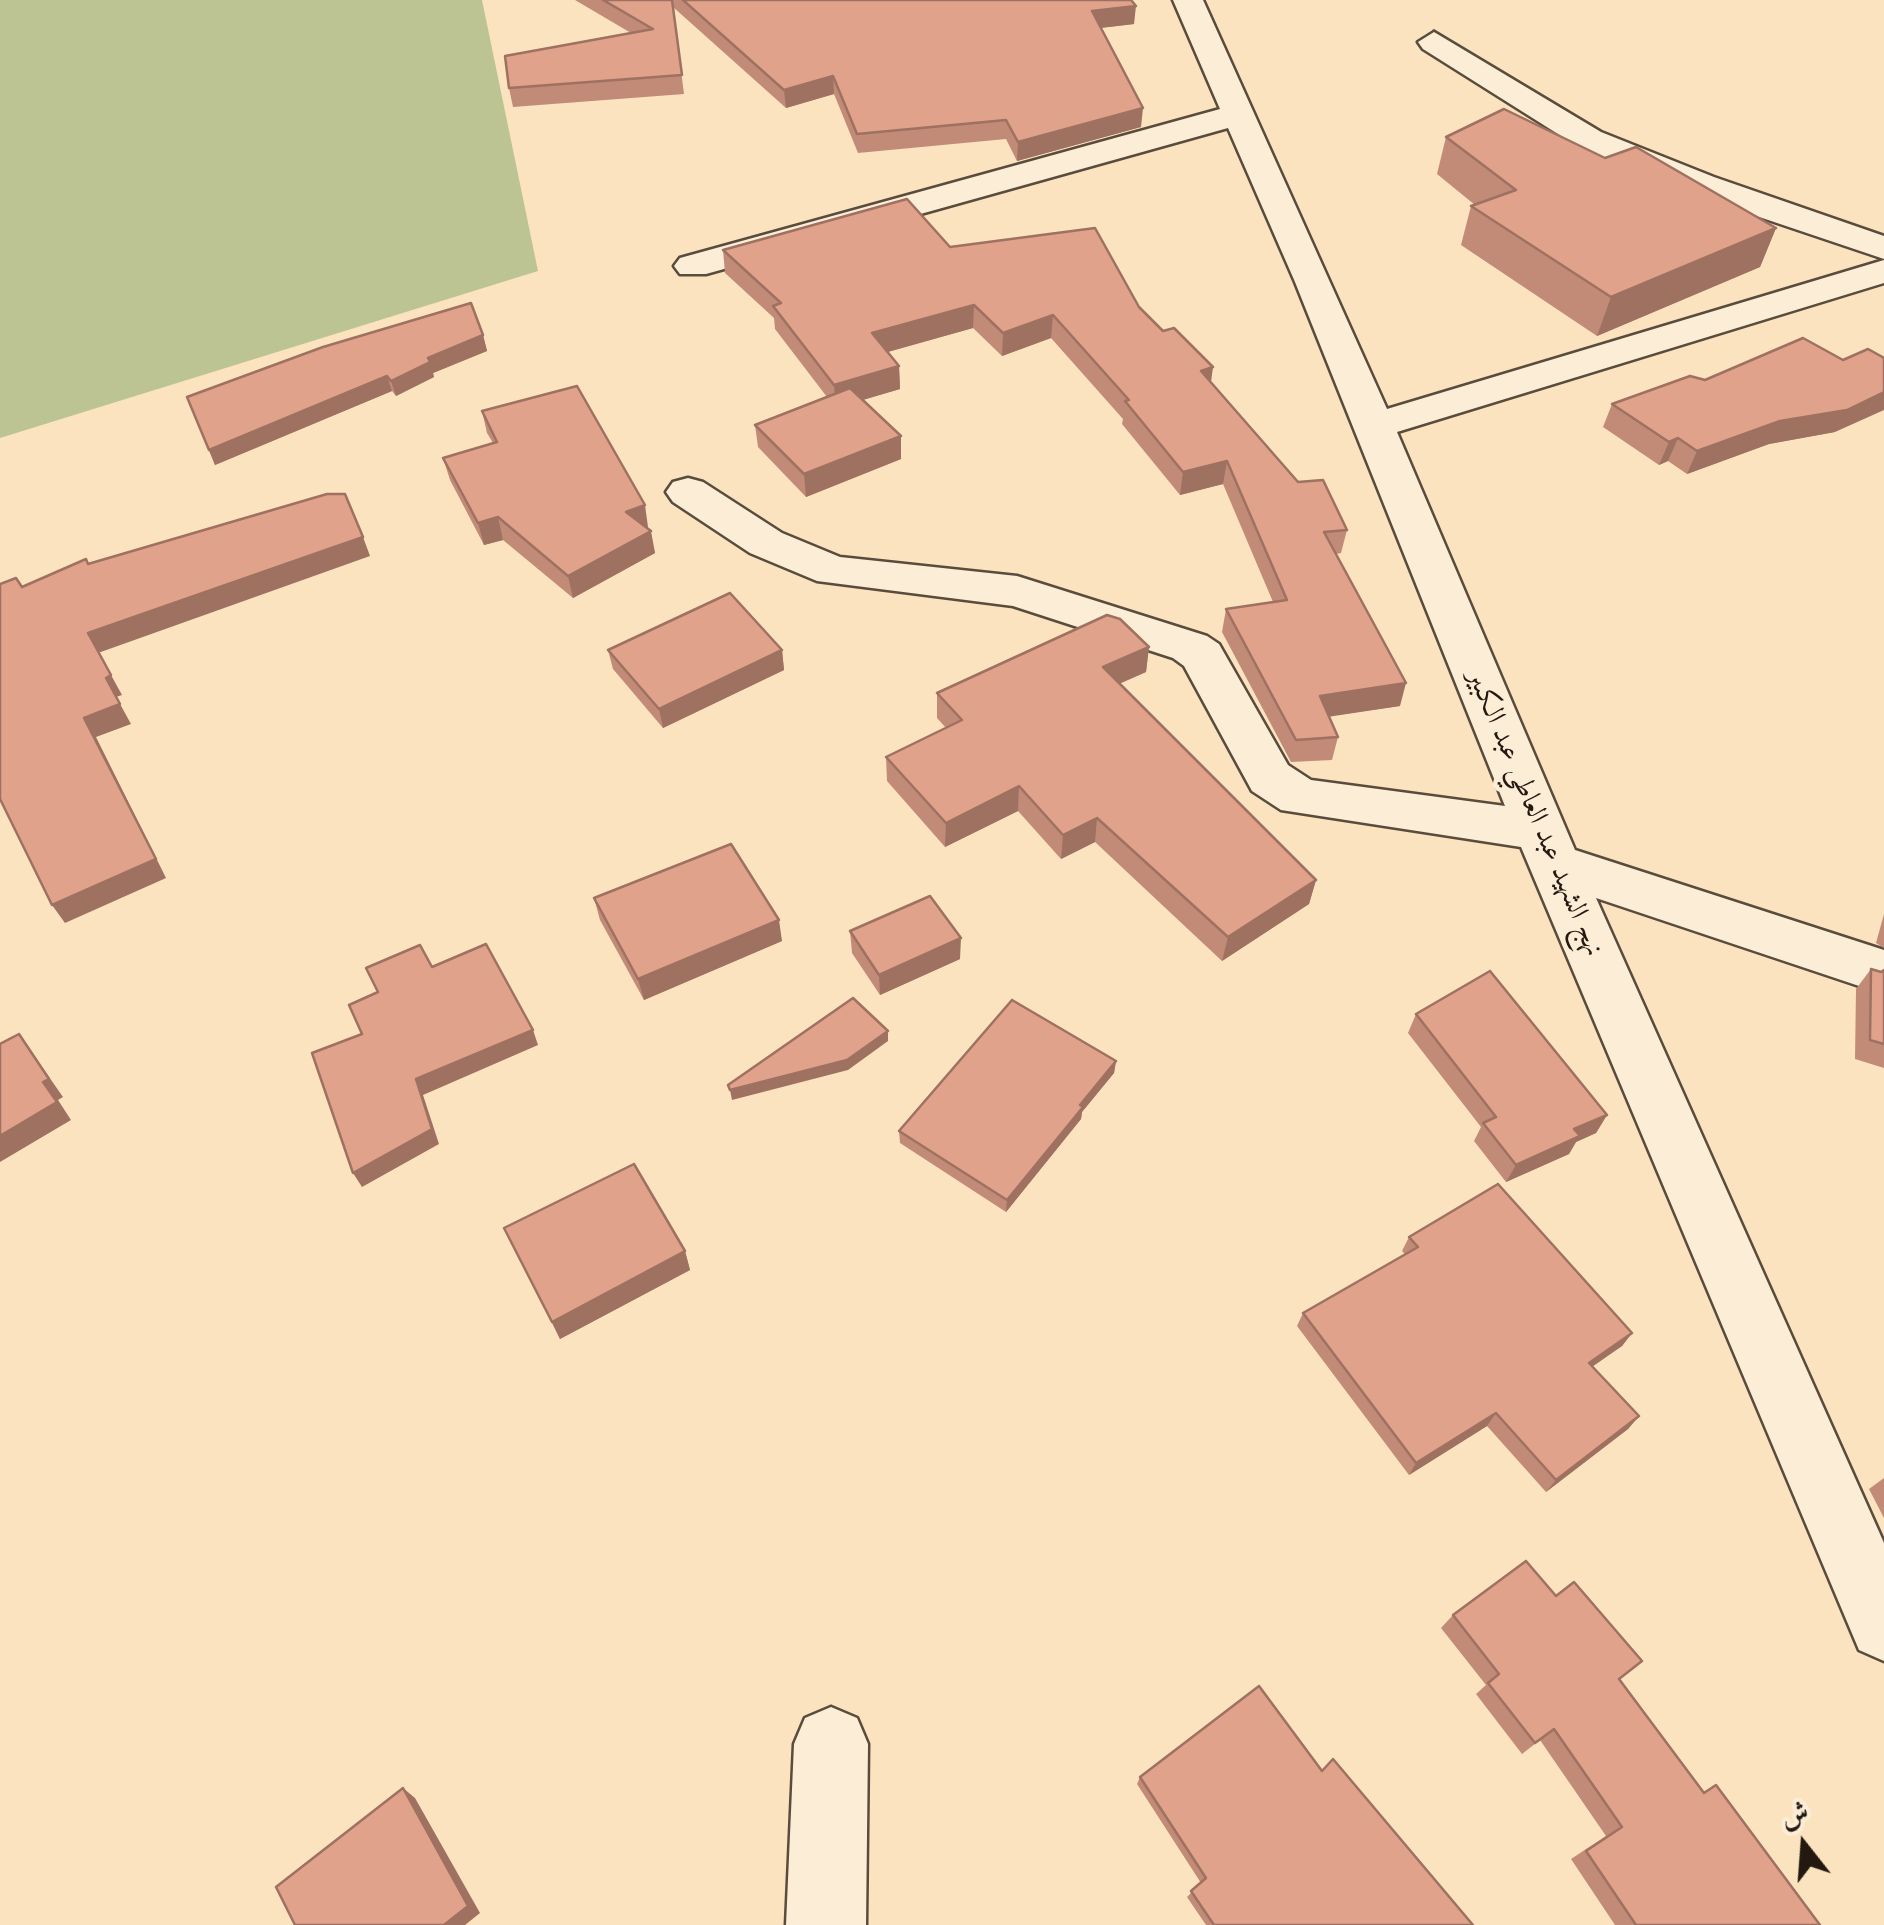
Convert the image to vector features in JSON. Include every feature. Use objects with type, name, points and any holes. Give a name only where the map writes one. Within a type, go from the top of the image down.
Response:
[{"type":"street","name":"نهج الشهيد عبد العاطي عبد الكبير","points":[[1188,0],[1236,115],[1314,282],[1548,847],[1884,1625]]},
{"type":"street","points":[[1434,42],[1589,139],[1702,185],[1884,248]]},
{"type":"street","points":[[693,266],[1236,115]]},
{"type":"street","points":[[1373,426],[1884,272]]},
{"type":"street","points":[[688,492],[766,543],[834,571],[1016,591],[1190,647],[1202,655],[1270,778],[1298,796],[1548,847],[1865,966]]},
{"type":"street","points":[[826,1925],[831,1744]]},
{"type":"green space","points":[[0,0],[482,0],[538,271],[0,438]]},
{"type":"building","points":[[603,0],[672,0],[682,75],[509,88],[505,56],[653,29]]},
{"type":"building","points":[[683,0],[1131,0],[1136,6],[1092,11],[1143,108],[1018,142],[1006,120],[857,134],[833,76],[784,90]]},
{"type":"building","points":[[1504,109],[1605,158],[1636,147],[1776,228],[1611,297],[1471,206],[1516,190],[1446,137]]},
{"type":"building","points":[[907,199],[950,247],[1095,228],[1139,307],[1163,331],[1174,328],[1213,367],[1201,371],[1298,482],[1323,480],[1347,530],[1324,532],[1406,683],[1320,696],[1338,737],[1296,740],[1226,609],[1287,600],[1227,461],[1183,472],[1125,401],[1129,400],[1053,315],[1003,333],[974,305],[872,333],[899,366],[834,385],[773,306],[781,303],[723,250]]},
{"type":"building","points":[[471,303],[483,335],[428,358],[430,362],[391,381],[387,376],[209,450],[187,397],[323,347]]},
{"type":"building","points":[[1803,338],[1843,360],[1868,349],[1884,358],[1884,392],[1847,410],[1780,421],[1697,451],[1678,438],[1669,442],[1612,404],[1690,376],[1705,380]]},
{"type":"building","points":[[577,386],[645,505],[626,512],[651,531],[568,576],[498,517],[478,523],[443,458],[497,442],[482,411]]},
{"type":"building","points":[[850,388],[901,436],[804,474],[755,425]]},
{"type":"building","points":[[327,494],[345,494],[363,537],[88,633],[111,675],[106,678],[120,704],[84,718],[156,859],[52,905],[0,799],[0,584],[16,578],[22,587],[86,559],[88,564]]},
{"type":"building","points":[[730,593],[782,650],[659,709],[608,650]]},
{"type":"building","points":[[1107,615],[1120,619],[1149,647],[1103,667],[1316,880],[1228,937],[1097,818],[1063,835],[1019,786],[946,823],[886,757],[962,720],[937,693]]},
{"type":"building","points":[[731,844],[779,920],[638,979],[594,898]]},
{"type":"building","points":[[930,896],[961,938],[879,975],[850,931]]},
{"type":"building","points":[[486,944],[533,1030],[416,1079],[432,1129],[353,1173],[312,1053],[362,1034],[349,1005],[378,992],[366,968],[420,945],[432,967]]},
{"type":"building","points":[[1871,969],[1884,970],[1884,1044],[1870,1040]]},
{"type":"building","points":[[1490,971],[1607,1115],[1574,1129],[1580,1136],[1516,1165],[1483,1123],[1496,1117],[1416,1014]]},
{"type":"building","points":[[853,998],[888,1031],[847,1060],[730,1090],[728,1085]]},
{"type":"building","points":[[1012,1000],[1116,1061],[1007,1200],[899,1131]]},
{"type":"building","points":[[19,1034],[49,1079],[43,1082],[57,1102],[0,1136],[0,1044]]},
{"type":"building","points":[[634,1164],[685,1251],[552,1322],[504,1228]]},
{"type":"building","points":[[1498,1184],[1632,1333],[1589,1363],[1639,1416],[1556,1480],[1496,1413],[1416,1463],[1303,1313],[1418,1247],[1409,1237]]},
{"type":"building","points":[[1526,1561],[1556,1596],[1574,1582],[1642,1661],[1619,1679],[1704,1793],[1716,1785],[1820,1925],[1636,1925],[1586,1851],[1622,1827],[1554,1729],[1535,1743],[1488,1683],[1499,1674],[1453,1615]]},
{"type":"building","points":[[1259,1686],[1322,1771],[1333,1759],[1473,1925],[1214,1925],[1191,1891],[1206,1878],[1140,1777]]},
{"type":"building","points":[[403,1788],[468,1906],[444,1925],[295,1925],[276,1887]]}]
